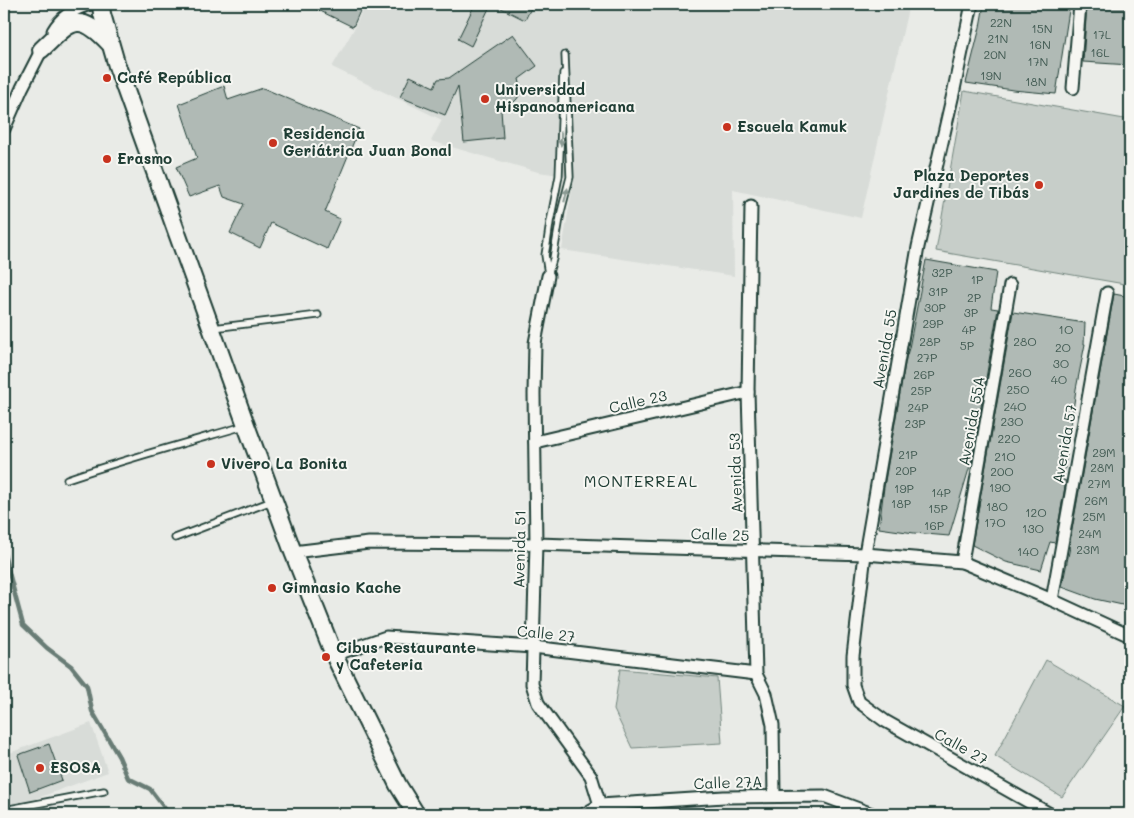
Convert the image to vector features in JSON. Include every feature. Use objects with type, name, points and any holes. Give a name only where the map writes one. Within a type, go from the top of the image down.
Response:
[{"type":"main road","points":[[101,4],[116,66],[293,552],[334,654],[398,785],[416,814]]},
{"type":"main road","points":[[41,50],[71,24],[79,23],[88,25],[98,31],[110,44]]},
{"type":"street","points":[[4,129],[41,50],[55,28],[69,13],[91,4]]},
{"type":"street","name":"Avenida 55","points":[[859,702],[853,685],[853,656],[865,554],[918,247],[972,4]]},
{"type":"street","points":[[1073,88],[1080,4]]},
{"type":"street","name":"Avenida 53","points":[[751,206],[748,392],[756,674],[766,694],[773,725],[774,796]]},
{"type":"street","name":"Avenida 51","points":[[548,276],[535,343],[536,544],[532,684],[538,703],[591,776],[600,804]]},
{"type":"street","name":"Avenida 55A","points":[[962,562],[1010,285]]},
{"type":"street","name":"Avenida 57","points":[[1052,600],[1107,293]]},
{"type":"street","name":"Calle 23","points":[[535,442],[748,392]]},
{"type":"street","name":"Calle 25","points":[[293,552],[369,543],[536,544],[865,554],[962,562],[1052,600],[1130,636]]},
{"type":"street","name":"Calle 27","points":[[334,654],[386,637],[532,647],[756,674]]},
{"type":"street","name":"Calle 27","points":[[859,702],[885,721],[1050,814]]},
{"type":"street","name":"Calle 27A","points":[[600,804],[724,797],[824,796],[872,814]]},
{"type":"street","points":[[585,814],[600,804]]},
{"type":"lane","name":"Avenida 51","points":[[565,55],[570,177],[548,276],[545,255],[559,176],[562,79],[565,55]]},
{"type":"lane","points":[[550,222],[560,224]]},
{"type":"lane","points":[[211,329],[318,315]]},
{"type":"lane","points":[[67,479],[113,463],[246,425]]},
{"type":"lane","points":[[175,538],[274,501]]},
{"type":"lane","points":[[4,810],[104,791]]},
{"type":"shaded area","name":"Escuela Kamuk","points":[[365,4],[909,4],[861,218],[733,190],[734,276],[562,250],[574,177],[538,172],[431,141],[442,120],[332,67],[354,29]]},
{"type":"shaded area","name":"Plaza Deportes Jardines de Tibás","points":[[964,91],[1130,120],[1130,285],[936,251]]},
{"type":"shaded area","points":[[1046,660],[1125,706],[1062,797],[995,756]]},
{"type":"shaded area","points":[[620,669],[717,678],[722,743],[632,748],[614,710]]},
{"type":"shaded area","points":[[91,723],[108,772],[5,810],[4,755]]},
{"type":"building","points":[[306,4],[363,4],[353,27]]},
{"type":"building","points":[[475,4],[491,4],[471,46],[458,39]]},
{"type":"building","points":[[493,4],[533,4],[525,20]]},
{"type":"building","points":[[984,4],[1070,4],[1056,94],[966,83]]},
{"type":"building","points":[[1087,4],[1130,4],[1130,65],[1083,62]]},
{"type":"building","points":[[513,34],[537,66],[519,79],[520,94],[509,107],[501,110],[503,138],[464,142],[458,86],[445,115],[400,97],[410,76],[434,87],[438,79],[449,78]]},
{"type":"building","name":"Residencia Geriátrica Juan Bonal","points":[[224,86],[228,100],[263,88],[359,129],[325,212],[340,219],[327,249],[271,223],[260,248],[230,233],[244,204],[224,197],[220,186],[189,197],[176,167],[197,158],[179,104]]},
{"type":"building","points":[[926,260],[996,272],[991,308],[998,309],[972,459],[949,536],[879,528],[906,358]]},
{"type":"building","points":[[1114,294],[1130,297],[1130,600],[1127,606],[1095,599],[1062,587]]},
{"type":"building","points":[[1013,312],[1085,323],[1085,344],[1071,425],[1066,442],[1065,453],[1067,454],[1063,480],[1066,481],[1055,543],[1050,542],[1041,570],[1006,562],[972,545]]},
{"type":"building","name":"ESOSA","points":[[49,744],[62,780],[30,792],[18,755]]},
{"type":"waterway","points":[[4,554],[23,625],[47,648],[71,666],[87,686],[92,711],[119,757],[128,778],[150,789],[169,814]]},
{"type":"place","name":"Café República","points":[[107,78]]},
{"type":"place","name":"Universidad Hispanoamericana","points":[[485,99]]},
{"type":"place","name":"Escuela Kamuk","points":[[727,127]]},
{"type":"place","name":"Residencia Geriátrica Juan Bonal","points":[[273,143]]},
{"type":"place","name":"Erasmo","points":[[107,159]]},
{"type":"place","name":"Plaza Deportes Jardines de Tibás","points":[[1039,185]]},
{"type":"place","name":"Vivero La Bonita","points":[[211,464]]},
{"type":"place","name":"Gimnasio Kache","points":[[272,588]]},
{"type":"place","name":"Cibus Restaurante y Cafeteria","points":[[326,657]]},
{"type":"place","name":"ESOSA","points":[[40,768]]},
{"type":"district","name":"MONTERREAL","points":[[641,481]]}]
